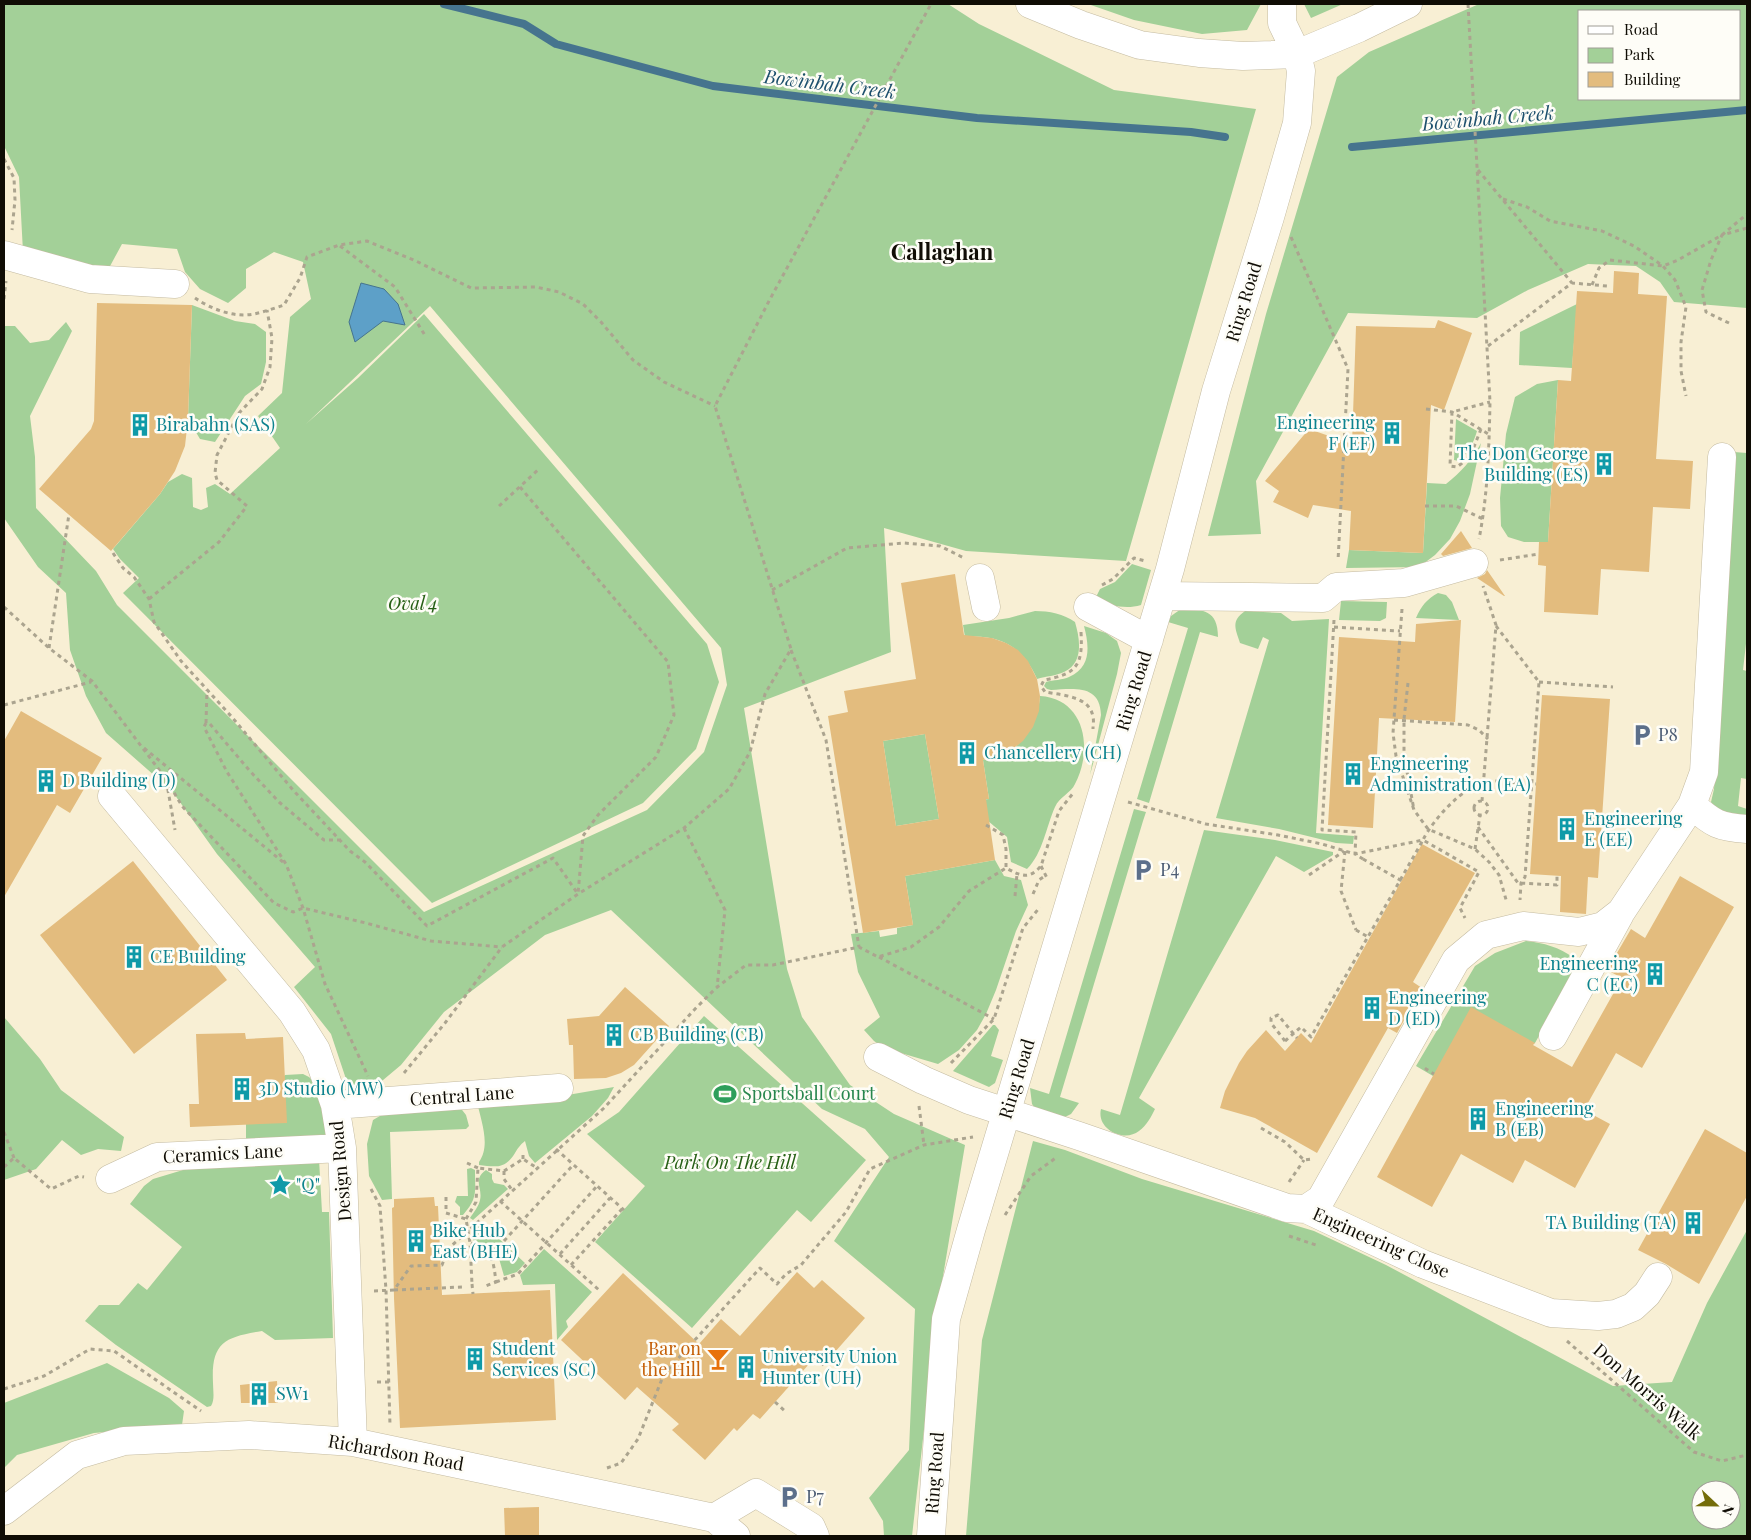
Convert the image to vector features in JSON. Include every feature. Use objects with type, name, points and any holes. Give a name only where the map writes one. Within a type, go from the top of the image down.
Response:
[{"type":"street","points":[[1030,4],[1081,26],[1140,45],[1199,53],[1243,56],[1296,54],[1359,28],[1408,4]]},
{"type":"street","name":"Ring Road","points":[[931,1536],[946,1319],[971,1230],[1162,596],[1216,391],[1297,123],[1301,71],[1296,54],[1282,23],[1282,4]]},
{"type":"street","points":[[4,255],[90,279],[175,284]]},
{"type":"street","points":[[1553,1036],[1621,912],[1692,804],[1704,772],[1722,456]]},
{"type":"street","points":[[1162,596],[1323,598],[1336,587],[1404,583],[1474,563]]},
{"type":"street","points":[[980,578],[986,607]]},
{"type":"street","points":[[1092,597],[1149,640]]},
{"type":"street","name":"Design Road","points":[[112,796],[292,1012],[316,1050],[335,1105],[342,1148],[353,1442]]},
{"type":"street","points":[[1692,804],[1710,821],[1729,828],[1747,829]]},
{"type":"street","points":[[1306,1209],[1321,1199],[1456,960],[1486,936],[1524,926],[1579,932],[1603,926],[1621,912]]},
{"type":"street","name":"Engineering Close","points":[[878,1057],[961,1097],[1287,1208],[1306,1209],[1423,1264],[1551,1313],[1598,1316],[1616,1314],[1633,1306],[1647,1294],[1658,1277]]},
{"type":"street","name":"Central Lane","points":[[335,1105],[559,1088]]},
{"type":"street","name":"Ceramics Lane","points":[[110,1179],[157,1157],[342,1148]]},
{"type":"street","name":"Richardson Road","points":[[4,1511],[78,1455],[124,1441],[249,1435],[353,1442],[714,1518],[736,1536]]},
{"type":"street","points":[[714,1518],[756,1493],[812,1527],[815,1536]]},
{"type":"path","points":[[859,947],[826,740],[791,649],[715,406],[769,301],[931,4]]},
{"type":"path","points":[[1468,4],[1490,402],[1490,434],[1483,519],[1474,563],[1496,625],[1539,682],[1534,784],[1525,877],[1521,883],[1520,903]]},
{"type":"path","points":[[1478,170],[1572,283]]},
{"type":"path","points":[[1503,199],[1527,207],[1550,221],[1602,231],[1634,246],[1663,266],[1675,280],[1686,307],[1681,342],[1681,371],[1686,396]]},
{"type":"path","points":[[1592,284],[1598,268],[1610,260],[1663,266],[1678,260],[1722,235],[1747,214]]},
{"type":"path","points":[[1722,235],[1747,228]]},
{"type":"path","points":[[1289,232],[1348,368],[1322,830],[1356,832],[1355,854]]},
{"type":"path","points":[[1722,235],[1711,260],[1702,290],[1706,312],[1729,323]]},
{"type":"path","points":[[175,284],[202,303],[228,314],[253,314],[284,305],[300,278],[307,257],[339,245],[367,241],[416,261],[471,288],[536,287],[559,292],[583,304],[633,360],[664,382],[715,406]]},
{"type":"path","points":[[339,245],[395,287],[426,336]]},
{"type":"path","points":[[1488,346],[1572,283],[1607,286]]},
{"type":"path","points":[[149,599],[219,542],[247,506],[217,480],[214,472],[217,455],[239,412],[262,389],[270,366],[272,338],[267,310]]},
{"type":"path","points":[[1426,409],[1452,412],[1490,402]]},
{"type":"path","points":[[1452,412],[1450,466],[1457,467],[1470,457],[1480,429]]},
{"type":"path","points":[[1452,412],[1490,434]]},
{"type":"path","points":[[500,506],[539,469]]},
{"type":"path","points":[[520,487],[668,662],[674,715],[656,757],[598,815],[583,836],[578,894]]},
{"type":"path","points":[[1426,506],[1456,506],[1483,519]]},
{"type":"path","points":[[49,648],[69,514]]},
{"type":"path","points":[[772,590],[847,548],[904,543],[940,546],[969,560],[980,578]]},
{"type":"path","points":[[113,553],[123,568],[134,577],[149,599],[154,622],[182,661],[293,790],[350,850],[365,862],[427,926],[552,858],[578,894]]},
{"type":"path","points":[[1474,563],[1539,554]]},
{"type":"path","points":[[1092,597],[1134,558],[1150,563]]},
{"type":"path","points":[[1404,583],[1393,720],[1396,756],[1414,810],[1428,829],[1475,849],[1490,862],[1499,875],[1508,907]]},
{"type":"path","points":[[4,607],[49,648],[92,682],[166,780],[182,806],[274,903],[293,912],[303,908],[431,941],[502,947]]},
{"type":"path","points":[[1482,801],[1496,625]]},
{"type":"path","points":[[1334,627],[1400,631]]},
{"type":"path","points":[[1081,637],[1081,657],[1073,671],[1058,678],[1044,680],[1040,686],[1044,692],[1076,698],[1087,705],[1093,715],[1093,735]]},
{"type":"path","points":[[207,690],[206,723],[204,727],[227,772],[286,864],[303,908],[325,984],[380,1102],[445,1023],[502,947],[578,894],[684,828],[729,789],[750,752],[765,694],[791,649]]},
{"type":"path","points":[[4,705],[92,682]]},
{"type":"path","points":[[1539,682],[1613,687]]},
{"type":"path","points":[[1408,683],[1404,720],[1404,755],[1414,810]]},
{"type":"path","points":[[1393,720],[1468,725],[1479,730],[1488,739]]},
{"type":"path","points":[[206,723],[210,724],[279,802],[324,840],[341,840]]},
{"type":"path","points":[[140,745],[286,864]]},
{"type":"path","points":[[166,780],[177,837]]},
{"type":"path","points":[[1297,1038],[1278,1015],[1271,1018],[1271,1023],[1285,1041],[1301,1027],[1311,1038],[1428,829],[1464,792],[1485,782],[1534,784]]},
{"type":"path","points":[[1006,868],[1017,874],[1027,876],[1036,872],[1042,866],[1059,811],[1077,787]]},
{"type":"path","points":[[1124,801],[1206,824],[1278,835],[1345,850],[1402,880]]},
{"type":"path","points":[[1480,815],[1487,811],[1488,807],[1482,801]]},
{"type":"path","points":[[1480,815],[1474,809],[1478,802],[1482,801]]},
{"type":"path","points":[[1475,849],[1480,815]]},
{"type":"path","points":[[986,824],[1003,835],[1006,849],[1006,868]]},
{"type":"path","points":[[1478,827],[1518,883],[1557,885],[1558,876]]},
{"type":"path","points":[[684,828],[725,910],[716,988]]},
{"type":"path","points":[[1355,854],[1423,840],[1479,872],[1460,908],[1467,922]]},
{"type":"path","points":[[1309,875],[1345,850]]},
{"type":"path","points":[[1345,850],[1341,891],[1356,930],[1370,938]]},
{"type":"path","points":[[1042,866],[1045,876],[1051,883]]},
{"type":"path","points":[[878,956],[911,947],[939,927],[969,890],[1006,868]]},
{"type":"path","points":[[1015,896],[1017,874]]},
{"type":"path","points":[[1032,894],[1039,880],[1045,876]]},
{"type":"path","points":[[947,1068],[994,1018],[1023,928],[1045,901]]},
{"type":"path","points":[[394,1290],[411,1266],[442,1265],[448,1249],[556,1149],[604,1108],[695,1008],[716,988],[746,966],[773,965],[859,947],[994,1018]]},
{"type":"path","points":[[918,1106],[924,1145]]},
{"type":"path","points":[[1260,1128],[1285,1142],[1304,1160]]},
{"type":"path","points":[[4,1132],[14,1158],[51,1189],[79,1176],[110,1179]]},
{"type":"path","points":[[603,1469],[621,1463],[638,1439],[664,1374],[760,1268],[777,1284],[786,1274],[801,1265],[846,1212],[870,1169],[924,1145],[981,1136]]},
{"type":"path","points":[[556,1149],[623,1209],[571,1265]]},
{"type":"path","points":[[523,1151],[523,1159]]},
{"type":"path","points":[[1004,1216],[1031,1176],[1058,1156]]},
{"type":"path","points":[[4,1166],[14,1158]]},
{"type":"path","points":[[1287,1184],[1304,1160],[1318,1158]]},
{"type":"path","points":[[523,1159],[537,1168]]},
{"type":"path","points":[[467,1163],[478,1168],[504,1171],[523,1159]]},
{"type":"path","points":[[504,1241],[573,1165]]},
{"type":"path","points":[[473,1294],[470,1243],[466,1219],[476,1202],[478,1168]]},
{"type":"path","points":[[504,1171],[504,1179],[512,1190]]},
{"type":"path","points":[[368,1183],[380,1206],[386,1290],[390,1415]]},
{"type":"path","points":[[483,1287],[518,1274],[597,1186]]},
{"type":"path","points":[[446,1197],[446,1214],[466,1219]]},
{"type":"path","points":[[560,1254],[610,1198]]},
{"type":"path","points":[[500,1201],[599,1290]]},
{"type":"path","points":[[1288,1235],[1324,1248]]},
{"type":"path","points":[[470,1243],[489,1253],[494,1266],[496,1282]]},
{"type":"path","points":[[368,1291],[462,1287]]},
{"type":"path","name":"Don Morris Walk","points":[[1551,1313],[1549,1325],[1694,1452],[1722,1461],[1747,1455]]},
{"type":"path","points":[[4,1389],[44,1376],[90,1349],[114,1351],[205,1414]]},
{"type":"path","points":[[815,1357],[826,1367]]},
{"type":"path","points":[[372,1382],[389,1382]]},
{"type":"path","points":[[775,1402],[786,1412]]},
{"type":"green space","name":"Oval 4","points":[[4,4],[948,4],[979,24],[1114,90],[1256,109],[1126,561],[966,551],[884,528],[891,652],[744,708],[787,969],[802,1017],[850,1085],[894,1114],[965,1145],[938,1306],[912,1536],[884,1536],[883,1521],[869,1498],[909,1450],[915,1309],[834,1241],[889,1157],[865,1129],[822,1109],[611,910],[545,935],[444,1012],[401,1065],[364,1096],[349,1088],[331,1034],[294,987],[315,967],[217,854],[172,791],[106,733],[86,696],[70,650],[66,593],[38,567],[4,518],[4,326],[15,326],[30,343],[49,340],[66,322],[72,331],[30,416],[35,457],[36,508],[96,571],[117,605],[424,912],[647,810],[704,752],[727,685],[721,648],[430,306],[306,424],[358,378],[424,314],[707,644],[719,682],[696,749],[643,803],[432,903],[123,593],[139,578],[113,549],[168,482],[182,474],[192,478],[193,507],[201,510],[208,507],[206,488],[215,484],[230,494],[280,448],[258,416],[282,393],[290,317],[311,299],[303,262],[274,252],[246,269],[246,288],[228,303],[200,289],[185,272],[177,249],[122,244],[109,268],[74,270],[23,252],[19,177],[4,146]]},
{"type":"green space","points":[[1088,4],[1261,4],[1247,30],[1202,34],[1134,20]]},
{"type":"green space","points":[[1304,4],[1343,4],[1311,18]]},
{"type":"green space","points":[[1479,4],[1747,4],[1747,308],[1674,302],[1660,282],[1636,266],[1588,264],[1528,290],[1477,318],[1348,313],[1256,481],[1261,534],[1208,536],[1266,314],[1337,77],[1369,52]]},
{"type":"green space","points":[[1577,304],[1572,368],[1519,365],[1520,332]]},
{"type":"green space","points":[[192,305],[235,321],[255,324],[266,332],[266,362],[261,384],[245,396],[215,442],[200,439],[188,419]]},
{"type":"green space","points":[[1558,380],[1548,542],[1524,542],[1508,537],[1501,526],[1500,498],[1506,434],[1515,397],[1537,384]]},
{"type":"green space","points":[[1456,419],[1477,431],[1470,448],[1459,461],[1454,460]]},
{"type":"green space","points":[[1481,443],[1470,494],[1460,521],[1450,539],[1435,555],[1419,567],[1346,568],[1349,550],[1423,553],[1427,483],[1446,484],[1466,465]]},
{"type":"green space","points":[[1734,452],[1747,453],[1747,635],[1743,670],[1747,671],[1747,779],[1741,778],[1738,806],[1747,809],[1747,820],[1716,813],[1711,802],[1714,789]]},
{"type":"green space","points":[[1132,564],[1151,570],[1141,605],[1123,607],[1095,599],[1100,589],[1115,582]]},
{"type":"green space","points":[[1438,593],[1446,595],[1452,602],[1459,620],[1416,618],[1425,603]]},
{"type":"green space","points":[[1341,601],[1387,602],[1386,618],[1380,621],[1339,620]]},
{"type":"green space","points":[[1181,609],[1202,611],[1212,616],[1217,628],[1218,637],[1200,632],[1149,803],[1137,799],[1188,628],[1168,622],[1171,616]]},
{"type":"green space","points":[[1035,611],[1056,614],[1075,622],[1079,643],[1078,657],[1075,663],[1064,672],[1037,679],[1025,659],[1009,645],[989,638],[965,637],[963,625],[1009,618]]},
{"type":"green space","points":[[1245,611],[1281,613],[1292,621],[1329,619],[1316,833],[1354,836],[1353,844],[1336,843],[1279,829],[1216,818],[1269,640],[1263,637],[1258,649],[1240,643],[1235,625],[1238,618]]},
{"type":"green space","points":[[1084,626],[1106,633],[1117,641],[1121,653],[1090,775],[1101,715],[1100,705],[1091,693],[1077,689],[1051,690],[1044,686],[1046,682],[1069,677],[1082,667],[1088,648]]},
{"type":"green space","points":[[1040,696],[1055,699],[1067,706],[1076,716],[1082,728],[1084,756],[1081,771],[1075,784],[1057,804],[1041,848],[1027,869],[1011,862],[1007,837],[981,815],[980,800],[989,799],[983,760],[1006,753],[1022,740],[1035,718]]},
{"type":"green space","points":[[925,734],[939,819],[896,826],[883,741]]},
{"type":"green space","points":[[1134,809],[1146,812],[1060,1097],[1079,1103],[1071,1114],[1063,1118],[1037,1111],[1032,1104],[1030,1088],[1049,1094]]},
{"type":"green space","points":[[1204,830],[1275,840],[1333,852],[1333,855],[1304,872],[1276,856],[1139,1098],[1155,1109],[1147,1124],[1133,1134],[1119,1135],[1112,1132],[1103,1123],[1101,1109],[1120,1115]]},
{"type":"green space","points":[[995,860],[1004,876],[1021,880],[1028,905],[1016,931],[996,990],[977,1030],[959,1050],[938,1064],[884,1048],[864,1030],[880,1017],[858,972],[851,934],[879,931],[880,937],[897,934],[897,928],[913,925],[905,876]]},
{"type":"green space","points":[[1526,941],[1557,948],[1574,958],[1575,965],[1573,975],[1535,1043],[1433,1076],[1416,1066],[1475,966],[1495,953]]},
{"type":"green space","name":"Park On The Hill","points":[[704,1016],[866,1160],[811,1222],[797,1210],[692,1328],[595,1242],[645,1186],[587,1134],[619,1112]]},
{"type":"green space","points":[[4,1017],[40,1059],[61,1090],[124,1137],[121,1151],[98,1149],[81,1155],[62,1140],[36,1169],[4,1180]]},
{"type":"green space","points":[[993,1025],[999,1030],[991,1056],[1003,1060],[995,1083],[989,1087],[953,1071]]},
{"type":"green space","points":[[303,1074],[315,1083],[327,1129],[324,1137],[246,1141],[246,1124],[285,1075]]},
{"type":"green space","points":[[614,1087],[608,1098],[592,1116],[535,1163],[529,1156],[525,1141],[508,1162],[500,1166],[479,1165],[485,1141],[477,1102],[550,1098]]},
{"type":"green space","points":[[459,1106],[466,1115],[469,1126],[466,1129],[390,1132],[392,1199],[382,1200],[369,1176],[367,1144],[373,1120],[385,1113]]},
{"type":"green space","points":[[1033,1141],[1065,1150],[1142,1179],[1314,1231],[1386,1265],[1613,1386],[1672,1382],[1707,1303],[1747,1230],[1747,1536],[966,1536],[982,1340]]},
{"type":"green space","points":[[319,1159],[322,1212],[329,1212],[333,1338],[275,1340],[262,1331],[229,1340],[222,1344],[214,1359],[213,1401],[211,1406],[207,1407],[116,1345],[85,1321],[99,1305],[119,1305],[138,1283],[147,1290],[182,1247],[130,1204],[144,1186],[153,1179],[203,1164]]},
{"type":"green space","points":[[467,1169],[475,1170],[475,1194],[468,1209],[463,1215],[460,1215],[460,1207],[455,1202],[457,1196],[468,1196]]},
{"type":"green space","points":[[486,1170],[492,1174],[494,1183],[504,1185],[508,1189],[473,1220],[470,1218],[481,1196],[480,1177]]},
{"type":"green space","points":[[482,1223],[525,1263],[517,1272],[504,1276],[498,1255],[493,1249],[473,1240],[474,1230]]},
{"type":"green space","points":[[544,1249],[592,1292],[566,1321],[568,1327],[557,1340],[555,1284],[523,1285],[520,1275]]},
{"type":"green space","points":[[107,1363],[169,1398],[184,1411],[182,1425],[94,1433],[17,1455],[4,1468],[4,1403]]},
{"type":"water","points":[[361,283],[384,289],[398,304],[405,325],[383,321],[355,342],[349,322]]},
{"type":"building","name":"The Don George Building (ES)","points":[[1614,271],[1639,273],[1638,294],[1667,296],[1656,459],[1693,461],[1690,509],[1653,507],[1649,572],[1601,569],[1598,615],[1544,612],[1546,566],[1538,565],[1539,542],[1548,542],[1558,380],[1571,381],[1577,291],[1613,293]]},
{"type":"building","name":"Birabahn (SAS)","points":[[97,303],[192,305],[188,419],[185,446],[175,471],[160,494],[111,551],[39,489],[91,429],[94,421]]},
{"type":"building","name":"Engineering F (EF)","points":[[1438,320],[1472,333],[1444,410],[1431,405],[1423,553],[1349,550],[1351,511],[1313,505],[1308,518],[1273,502],[1279,491],[1265,481],[1309,429],[1352,444],[1356,326],[1435,328]]},
{"type":"building","points":[[1461,531],[1472,548],[1443,556],[1441,554]]},
{"type":"building","points":[[1487,570],[1505,596],[1477,578],[1485,574]]},
{"type":"building","name":"Chancellery (CH)","points":[[955,574],[964,635],[992,638],[1018,650],[1028,661],[1037,679],[1040,696],[1039,711],[1033,727],[1023,741],[1010,751],[983,760],[989,799],[986,799],[995,860],[905,876],[913,925],[863,933],[828,716],[848,712],[844,691],[916,679],[901,583]],"holes":[[[925,734],[939,819],[896,826],[883,741]]]},
{"type":"building","name":"Engineering Administration (EA)","points":[[1461,620],[1455,722],[1379,718],[1373,828],[1328,825],[1339,637],[1415,642],[1416,624]]},
{"type":"building","name":"Engineering E (EE)","points":[[1542,695],[1610,699],[1598,878],[1588,877],[1586,914],[1560,912],[1561,876],[1530,874]]},
{"type":"building","name":"D Building (D)","points":[[21,711],[102,758],[70,813],[57,805],[4,897],[4,741]]},
{"type":"building","name":"Engineering D (ED)","points":[[1422,844],[1475,873],[1413,982],[1422,988],[1397,1033],[1388,1028],[1317,1153],[1255,1118],[1220,1108],[1225,1091],[1239,1063],[1266,1030],[1285,1051],[1301,1033],[1311,1043]]},
{"type":"building","name":"CE Building","points":[[133,861],[227,980],[134,1054],[40,935]]},
{"type":"building","points":[[1680,876],[1734,907],[1642,1068],[1616,1053],[1584,1110],[1610,1124],[1575,1188],[1525,1160],[1513,1183],[1461,1154],[1432,1207],[1377,1177],[1471,1007],[1535,1043],[1533,1045],[1572,1067],[1622,978],[1607,970],[1631,929],[1645,938]]},
{"type":"building","name":"CB Building (CB)","points":[[625,987],[669,1026],[634,1065],[621,1073],[606,1078],[574,1079],[573,1045],[569,1045],[567,1019],[599,1016]]},
{"type":"building","name":"3D Studio (MW)","points":[[245,1033],[246,1039],[283,1037],[287,1123],[190,1127],[189,1104],[199,1104],[196,1034]]},
{"type":"building","name":"TA Building (TA)","points":[[1705,1129],[1747,1153],[1747,1196],[1699,1284],[1638,1250]]},
{"type":"building","name":"Student Services (SC)","points":[[434,1197],[435,1206],[438,1206],[442,1295],[550,1290],[556,1420],[400,1428],[392,1208],[394,1207],[394,1199]]},
{"type":"building","name":"University Union Hunter (UH)","points":[[797,1272],[814,1288],[822,1280],[865,1318],[827,1361],[818,1354],[760,1419],[753,1414],[737,1431],[734,1428],[705,1460],[672,1430],[679,1424],[637,1387],[625,1400],[561,1340],[623,1273],[699,1344],[721,1319],[740,1336]]},
{"type":"building","name":"SW1","points":[[277,1381],[278,1403],[241,1403],[240,1385]]},
{"type":"building","points":[[539,1507],[539,1536],[505,1536],[504,1508]]},
{"type":"waterway","name":"Bowinbah Creek","points":[[444,4],[524,24],[556,44],[713,86],[977,118],[1191,132],[1225,137]]},
{"type":"waterway","name":"Bowinbah Creek","points":[[1352,147],[1747,110]]},
{"type":"place","name":"Birabahn (SAS)","points":[[140,425]]},
{"type":"place","name":"Engineering F (EF)","points":[[1392,433]]},
{"type":"place","name":"The Don George Building (ES)","points":[[1604,464]]},
{"type":"place","name":"P8","points":[[1642,735]]},
{"type":"place","name":"Chancellery (CH)","points":[[967,753]]},
{"type":"place","name":"Engineering Administration (EA)","points":[[1353,774]]},
{"type":"place","name":"D Building (D)","points":[[46,781]]},
{"type":"place","name":"Engineering E (EE)","points":[[1567,829]]},
{"type":"place","name":"P4","points":[[1143,870]]},
{"type":"place","name":"CE Building","points":[[134,957]]},
{"type":"place","name":"Engineering C (EC)","points":[[1655,974]]},
{"type":"place","name":"Engineering D (ED)","points":[[1372,1008]]},
{"type":"place","name":"CB Building (CB)","points":[[614,1035]]},
{"type":"place","name":"3D Studio (MW)","points":[[242,1089]]},
{"type":"place","name":"Sportsball Court","points":[[725,1094]]},
{"type":"place","name":"Engineering B (EB)","points":[[1478,1119]]},
{"type":"place","name":"\"Q\"","points":[[280,1185]]},
{"type":"place","name":"TA Building (TA)","points":[[1693,1223]]},
{"type":"place","name":"Bike Hub East (BHE)","points":[[416,1241]]},
{"type":"place","name":"Student Services (SC)","points":[[475,1359]]},
{"type":"place","name":"Bar on the Hill","points":[[718,1359]]},
{"type":"place","name":"University Union Hunter (UH)","points":[[746,1367]]},
{"type":"place","name":"SW1","points":[[259,1394]]},
{"type":"place","name":"P7","points":[[789,1497]]},
{"type":"district","name":"Callaghan","points":[[942,252]]}]
